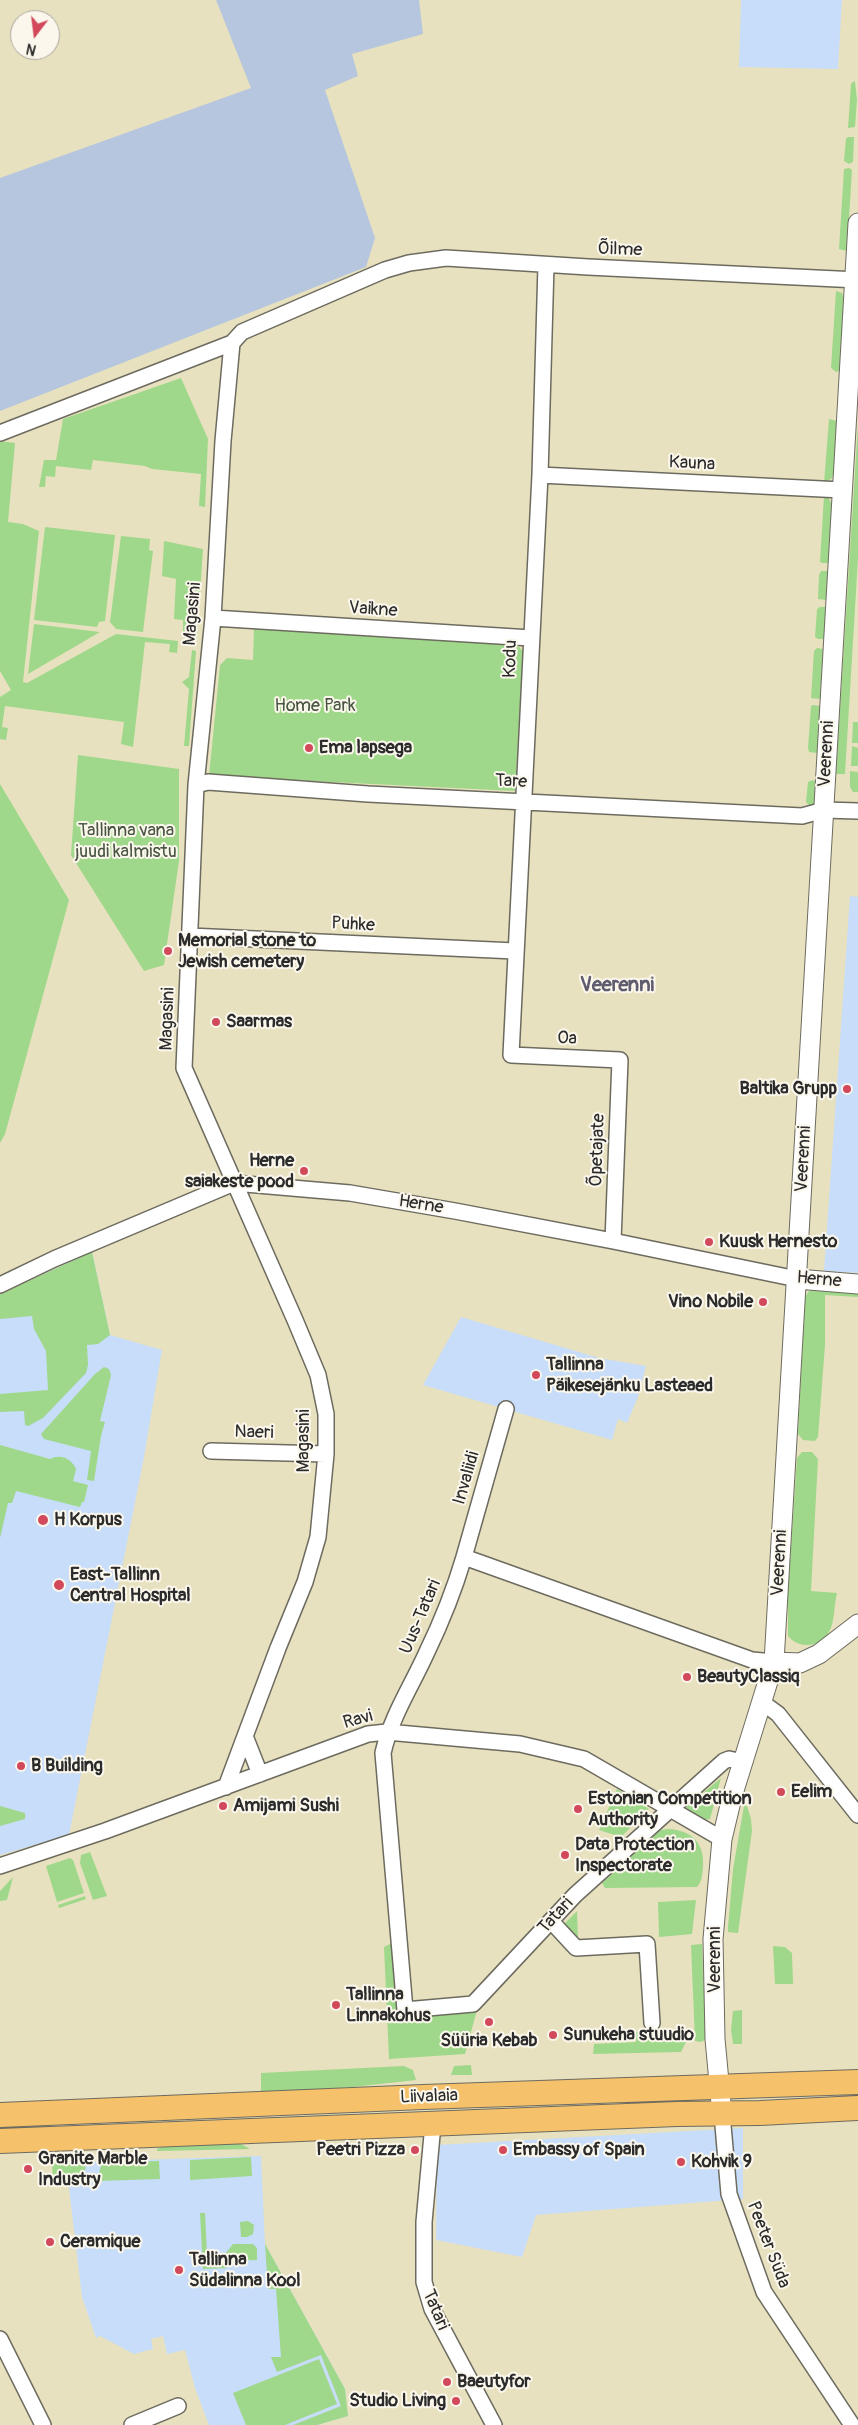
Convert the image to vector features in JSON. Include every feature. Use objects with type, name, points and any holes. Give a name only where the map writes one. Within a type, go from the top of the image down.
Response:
[{"type":"main road","name":"Liivalaia","points":[[0,2116],[719,2086],[858,2082]]},
{"type":"main road","name":"Liivalaia","points":[[0,2141],[858,2108]]},
{"type":"street","name":"Veerenni","points":[[722,2114],[719,2086],[713,1939],[722,1840],[743,1762],[763,1703],[774,1662],[858,224]]},
{"type":"street","name":"Õilme","points":[[232,344],[242,332],[385,270],[409,263],[446,258],[546,265],[856,280]]},
{"type":"street","name":"Kodu","points":[[512,1055],[515,951],[525,801],[540,475],[546,265]]},
{"type":"street","points":[[0,433],[232,344]]},
{"type":"street","name":"Magasini","points":[[226,1787],[304,1582],[318,1537],[326,1454],[326,1414],[318,1375],[184,1068],[196,785],[213,618],[223,441],[232,344]]},
{"type":"street","name":"Kauna","points":[[540,475],[842,490]]},
{"type":"street","name":"Vaikne","points":[[213,618],[531,638]]},
{"type":"street","name":"Tare","points":[[196,785],[208,782],[368,794],[802,816],[824,810],[858,811]]},
{"type":"street","name":"Puhke","points":[[190,936],[515,951]]},
{"type":"street","name":"Oa","points":[[512,1055],[620,1060]]},
{"type":"street","name":"Õpetajate","points":[[613,1240],[620,1060]]},
{"type":"street","name":"Herne","points":[[0,1285],[54,1259],[234,1183],[350,1193],[613,1240],[797,1279],[858,1284]]},
{"type":"street","name":"Invaliidi","points":[[464,1557],[506,1409]]},
{"type":"street","name":"Naeri","points":[[211,1451],[326,1454]]},
{"type":"street","points":[[464,1557],[752,1660],[800,1663],[819,1654],[858,1624]]},
{"type":"street","name":"Uus-Tatari","points":[[406,2010],[383,1752],[387,1732],[427,1654],[455,1587],[464,1557]]},
{"type":"street","points":[[763,1703],[778,1714],[858,1815]]},
{"type":"street","name":"Ravi","points":[[0,1866],[226,1787],[368,1734],[387,1732],[520,1744],[584,1759],[722,1840]]},
{"type":"street","points":[[245,1736],[260,1774]]},
{"type":"street","name":"Tatari","points":[[406,2010],[473,2004],[575,1895],[669,1810],[724,1761],[743,1762]]},
{"type":"street","points":[[551,1921],[576,1948],[647,1944],[652,2024]]},
{"type":"street","name":"Peeter Süda","points":[[722,2114],[729,2194],[764,2292],[853,2418]]},
{"type":"street","name":"Tatari","points":[[433,2124],[424,2222],[424,2282],[432,2309],[494,2425]]},
{"type":"street","points":[[0,2339],[43,2425]]},
{"type":"street","points":[[132,2425],[178,2406]]},
{"type":"shaded area","points":[[216,0],[419,0],[423,34],[352,54],[358,76],[325,90],[375,238],[366,267],[0,411],[0,178],[251,88]]},
{"type":"shaded area","points":[[741,0],[842,0],[838,69],[739,67]]},
{"type":"shaded area","name":"Baltika Grupp","points":[[850,896],[858,897],[858,1273],[824,1271]]},
{"type":"shaded area","name":"East-Tallinn Central Hospital","points":[[92,1252],[110,1335],[162,1350],[144,1457],[69,1835],[0,1855],[0,1294]]},
{"type":"shaded area","name":"Tallinna Päikesejänku Lasteaed","points":[[461,1317],[599,1358],[646,1366],[638,1397],[627,1423],[618,1419],[612,1440],[423,1385]]},
{"type":"shaded area","points":[[743,2128],[743,2199],[536,2215],[522,2257],[436,2240],[437,2145]]},
{"type":"shaded area","name":"Tallinna Südalinna Kool","points":[[261,2156],[265,2244],[345,2389],[348,2416],[317,2425],[209,2425],[195,2388],[185,2350],[167,2354],[163,2336],[151,2339],[153,2349],[134,2354],[100,2336],[96,2338],[82,2297],[67,2172],[76,2171],[76,2162]]},
{"type":"green space","points":[[854,81],[857,100],[855,127],[848,128],[851,84]]},
{"type":"green space","points":[[854,137],[853,162],[849,164],[844,161],[846,138]]},
{"type":"green space","points":[[849,168],[852,170],[847,251],[839,249],[844,169]]},
{"type":"green space","points":[[836,291],[842,293],[844,299],[840,371],[836,372],[831,368]]},
{"type":"green space","points":[[181,378],[208,439],[205,507],[199,506],[201,474],[152,469],[145,466],[93,460],[91,470],[56,466],[55,477],[46,476],[45,487],[39,487],[44,460],[56,460],[63,419]]},
{"type":"green space","points":[[829,419],[837,421],[834,475],[824,483]]},
{"type":"green space","points":[[858,424],[858,558],[845,774],[836,774]]},
{"type":"green space","points":[[0,441],[15,443],[8,522],[23,524],[39,531],[23,682],[27,683],[116,634],[178,641],[177,653],[169,652],[170,644],[145,642],[133,747],[121,744],[124,722],[5,706],[2,727],[8,728],[6,740],[0,739],[0,697],[11,690],[0,671]]},
{"type":"green space","points":[[824,495],[828,497],[833,506],[829,563],[820,562]]},
{"type":"green space","points":[[45,527],[115,535],[105,621],[99,622],[97,627],[34,620]]},
{"type":"green space","points":[[121,536],[150,539],[149,550],[153,551],[143,632],[116,629],[110,622]]},
{"type":"green space","points":[[164,541],[203,549],[197,639],[183,635],[183,620],[174,619],[176,579],[162,576]]},
{"type":"green space","points":[[821,571],[828,571],[826,600],[818,599],[819,575]]},
{"type":"green space","points":[[826,607],[824,639],[815,637],[817,609]]},
{"type":"green space","points":[[34,624],[100,632],[28,674]]},
{"type":"green space","name":"Home Park","points":[[254,626],[517,645],[523,651],[515,791],[209,776],[220,665],[227,658],[253,660]]},
{"type":"green space","points":[[817,648],[823,649],[820,699],[811,698],[814,651]]},
{"type":"green space","points":[[192,650],[196,651],[189,746],[184,746],[189,689],[182,682],[189,677]]},
{"type":"green space","points":[[811,706],[820,706],[817,753],[809,752],[808,748]]},
{"type":"green space","points":[[853,722],[858,722],[858,743],[852,743]]},
{"type":"green space","points":[[852,746],[858,748],[858,766],[851,766]]},
{"type":"green space","name":"Tallinna vana juudi kalmistu","points":[[78,755],[179,769],[179,861],[164,965],[144,971],[71,855]]},
{"type":"green space","points":[[850,771],[858,772],[858,792],[853,792],[850,787]]},
{"type":"green space","points":[[815,781],[814,805],[811,807],[806,802],[808,782]]},
{"type":"green space","points":[[0,784],[69,900],[5,1134],[0,1143]]},
{"type":"green space","points":[[92,1252],[110,1335],[98,1344],[87,1345],[88,1365],[86,1373],[43,1418],[28,1426],[25,1425],[24,1411],[0,1412],[0,1394],[48,1390],[46,1351],[34,1329],[32,1316],[0,1319],[0,1294]]},
{"type":"green space","points":[[816,1289],[858,1291],[858,1297],[825,1295],[825,1345],[818,1437],[815,1441],[803,1440],[798,1434],[805,1297],[809,1291]]},
{"type":"green space","points":[[104,1367],[109,1369],[111,1375],[100,1421],[105,1422],[94,1481],[87,1480],[91,1451],[44,1439],[41,1434],[95,1374]]},
{"type":"green space","points":[[0,1445],[50,1459],[61,1457],[71,1462],[76,1469],[73,1481],[88,1485],[84,1502],[82,1502],[80,1507],[16,1491],[12,1503],[8,1503],[0,1538]]},
{"type":"green space","points":[[802,1452],[812,1452],[818,1459],[811,1591],[837,1593],[829,1632],[820,1641],[809,1645],[798,1643],[788,1636],[788,1592],[797,1458]]},
{"type":"green space","points":[[721,1778],[710,1819],[704,1820],[685,1808]]},
{"type":"green space","points":[[617,1789],[649,1809],[621,1837],[599,1830]]},
{"type":"green space","points":[[0,1806],[25,1813],[25,1819],[0,1826]]},
{"type":"green space","points":[[744,1806],[747,1806],[752,1831],[738,1933],[728,1932],[728,1927],[733,1869]]},
{"type":"green space","points":[[668,1829],[691,1835],[699,1845],[702,1852],[703,1868],[701,1880],[697,1887],[605,1888],[602,1883],[660,1830]]},
{"type":"green space","points":[[90,1852],[107,1896],[93,1900],[80,1863],[81,1855]]},
{"type":"green space","points":[[70,1858],[73,1860],[84,1893],[57,1902],[46,1866]]},
{"type":"green space","points":[[13,1877],[7,1900],[0,1901],[0,1891]]},
{"type":"green space","points":[[85,1896],[86,1899],[59,1908],[58,1905]]},
{"type":"green space","points":[[696,1900],[692,1934],[659,1937],[658,1902]]},
{"type":"green space","points":[[577,1911],[578,1939],[562,1926]]},
{"type":"green space","points":[[394,1942],[400,2011],[477,2010],[465,2054],[389,2059],[384,1947]]},
{"type":"green space","points":[[702,1944],[706,2040],[700,2042],[695,2041],[691,1945]]},
{"type":"green space","points":[[773,1946],[785,1947],[792,1953],[793,1984],[775,1984]]},
{"type":"green space","points":[[742,2010],[742,2044],[733,2044],[731,2030],[733,2011]]},
{"type":"green space","points":[[688,2029],[688,2038],[681,2052],[593,2054],[594,2044],[636,2042],[636,2032]]},
{"type":"green space","points":[[471,2065],[472,2075],[451,2075],[454,2066]]},
{"type":"green space","points":[[404,2066],[413,2070],[416,2080],[353,2087],[264,2093],[261,2091],[261,2073]]},
{"type":"green space","points":[[237,2142],[250,2149],[157,2151],[157,2149],[167,2145]]},
{"type":"green space","points":[[251,2157],[252,2176],[190,2180],[190,2160]]},
{"type":"green space","points":[[159,2161],[160,2179],[97,2181],[102,2162]]},
{"type":"green space","points":[[52,2162],[86,2162],[85,2171],[76,2180],[53,2182]]},
{"type":"green space","points":[[200,2213],[205,2213],[207,2254],[226,2253],[233,2244],[253,2244],[257,2248],[257,2260],[227,2261],[227,2268],[203,2269]]},
{"type":"green space","points":[[248,2221],[254,2225],[253,2234],[241,2237],[240,2222]]},
{"type":"green space","points":[[265,2244],[345,2389],[348,2416],[317,2425],[293,2425],[341,2406],[321,2355],[277,2372],[271,2357],[281,2357],[276,2289],[268,2289]]},
{"type":"green space","points":[[319,2359],[337,2404],[285,2425],[246,2425],[233,2393]]},
{"type":"place","name":"Ema lapsega","points":[[309,748]]},
{"type":"place","name":"Memorial stone to Jewish cemetery","points":[[168,951]]},
{"type":"place","name":"Saarmas","points":[[216,1022]]},
{"type":"place","name":"Baltika Grupp","points":[[847,1089]]},
{"type":"place","name":"Herne saiakeste pood","points":[[304,1171]]},
{"type":"place","name":"Kuusk Hernesto","points":[[709,1242]]},
{"type":"place","name":"Vino Nobile","points":[[763,1302]]},
{"type":"place","name":"Tallinna Päikesejänku Lasteaed","points":[[536,1375]]},
{"type":"place","name":"H Korpus","points":[[43,1520]]},
{"type":"place","name":"East-Tallinn Central Hospital","points":[[59,1585]]},
{"type":"place","name":"BeautyClassiq","points":[[687,1677]]},
{"type":"place","name":"B Building","points":[[21,1766]]},
{"type":"place","name":"Eelim","points":[[781,1792]]},
{"type":"place","name":"Amijami Sushi","points":[[223,1806]]},
{"type":"place","name":"Estonian Competition Authority","points":[[578,1809]]},
{"type":"place","name":"Data Protection Inspectorate","points":[[565,1855]]},
{"type":"place","name":"Tallinna Linnakohus","points":[[336,2005]]},
{"type":"place","name":"Süüria Kebab","points":[[489,2022]]},
{"type":"place","name":"Sunukeha stuudio","points":[[553,2035]]},
{"type":"place","name":"Peetri Pizza","points":[[415,2150]]},
{"type":"place","name":"Embassy of Spain","points":[[503,2150]]},
{"type":"place","name":"Kohvik 9","points":[[681,2162]]},
{"type":"place","name":"Granite Marble Industry","points":[[28,2169]]},
{"type":"place","name":"Ceramique","points":[[50,2242]]},
{"type":"place","name":"Tallinna Südalinna Kool","points":[[179,2270]]},
{"type":"place","name":"Baeutyfor","points":[[447,2382]]},
{"type":"place","name":"Studio Living","points":[[456,2401]]},
{"type":"district","name":"Veerenni","points":[[617,986]]}]
